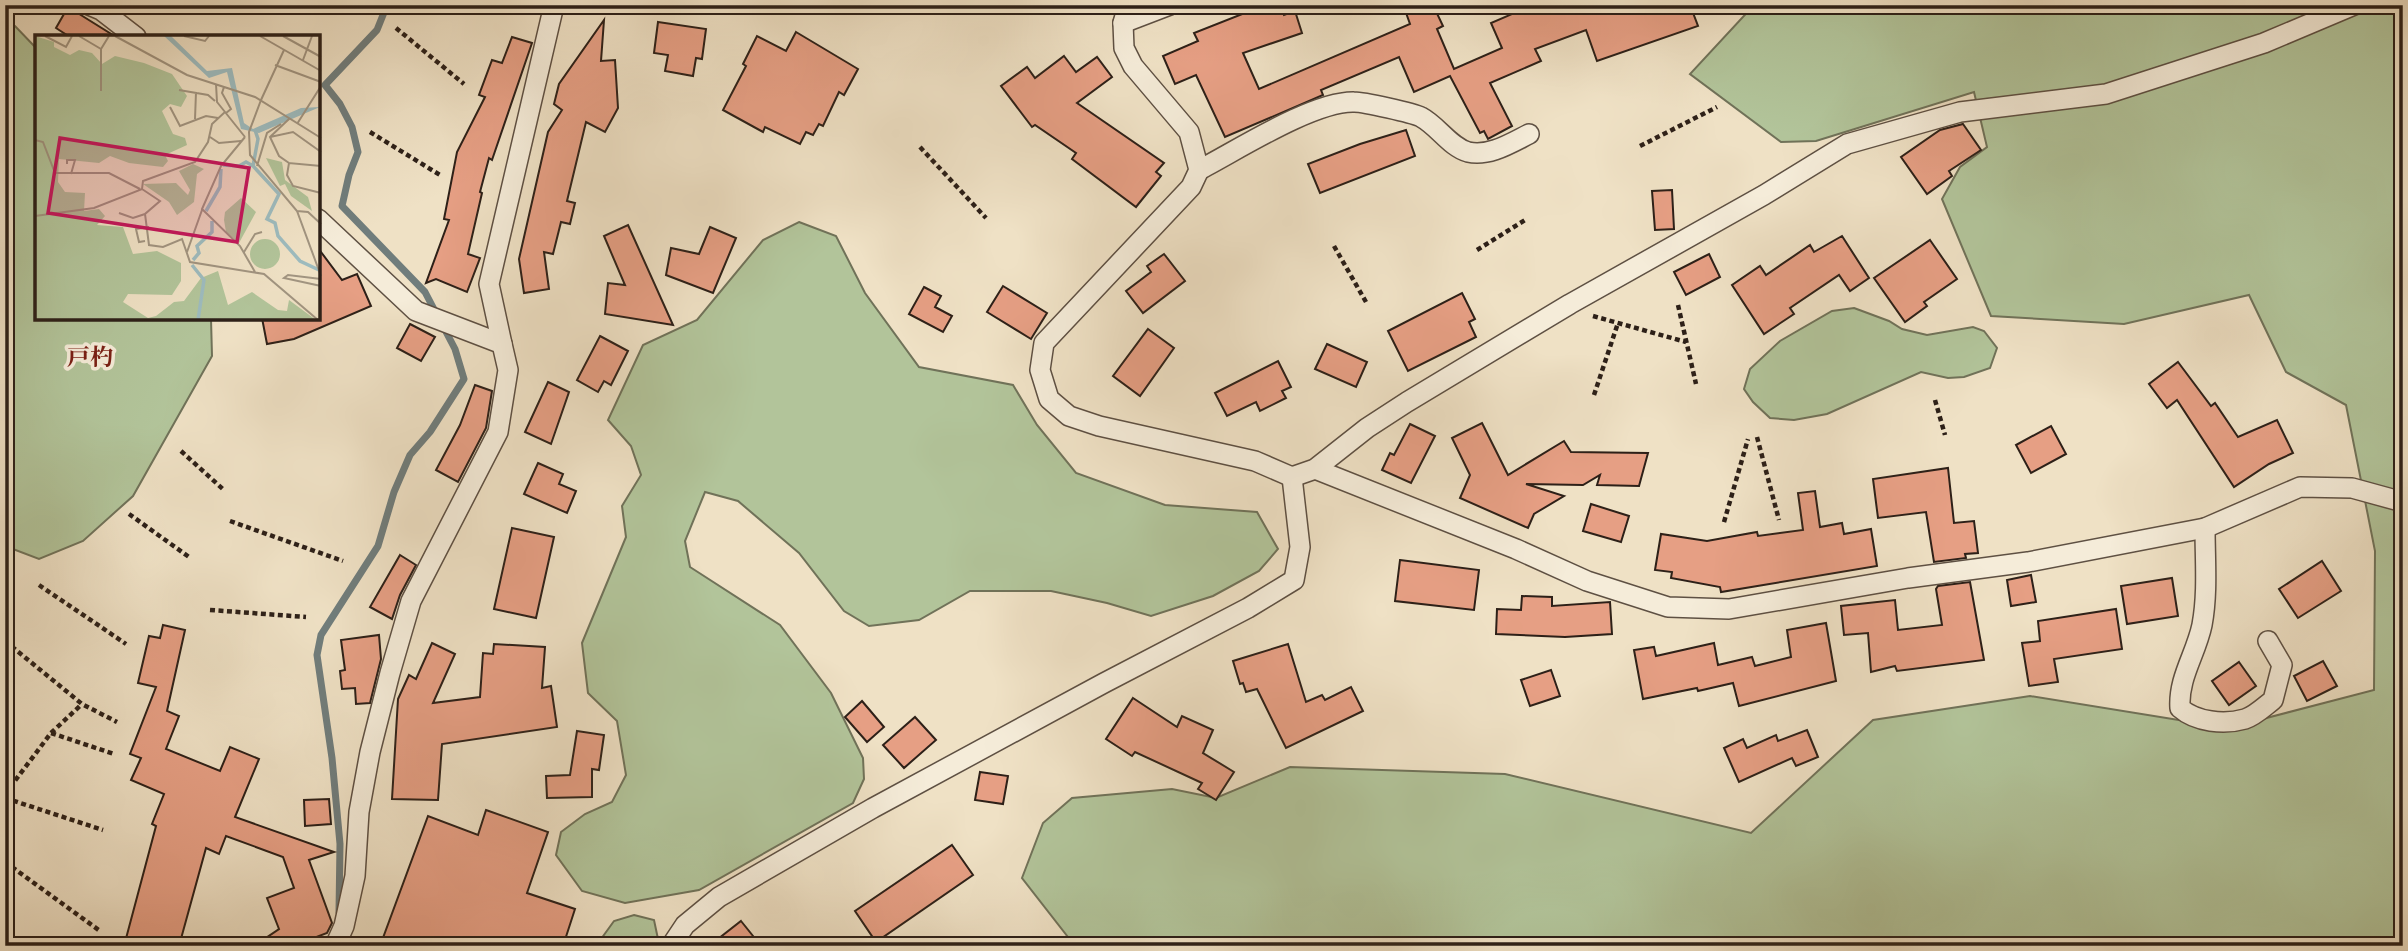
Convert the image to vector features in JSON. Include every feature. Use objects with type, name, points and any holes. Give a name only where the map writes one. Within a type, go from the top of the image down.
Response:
[{"type":"street","points":[[89,5],[101,10],[133,35]]},
{"type":"street","points":[[335,946],[344,926],[355,876],[359,812],[370,752],[411,601],[498,432],[508,370],[489,284],[554,5]]},
{"type":"street","points":[[1170,5],[1126,14],[1124,48],[1133,66],[1189,132],[1199,170]]},
{"type":"street","points":[[1529,134],[1493,151],[1469,152],[1420,116],[1356,102],[1335,103],[1313,110],[1199,170],[1191,187],[1044,343],[1040,370],[1049,399],[1069,416],[1099,426],[1255,461],[1292,477],[1315,469],[1367,428],[1570,304],[1764,195],[1847,144],[1961,112],[2106,94],[2264,43],[2354,5]]},
{"type":"street","points":[[320,221],[416,311],[502,344]]},
{"type":"street","points":[[1315,469],[1527,554],[1587,581],[1668,607],[1729,609],[1908,578],[2028,562],[2205,528],[2300,487],[2352,488],[2403,502]]},
{"type":"street","points":[[671,946],[684,925],[719,897],[873,808],[1248,608],[1294,580],[1300,547],[1292,477]]},
{"type":"street","points":[[2205,528],[2202,626],[2179,693],[2180,708],[2189,715],[2214,722],[2246,719],[2273,700],[2282,665],[2267,641]]},
{"type":"path","points":[[396,28],[464,84]]},
{"type":"path","points":[[1640,146],[1717,107]]},
{"type":"path","points":[[370,132],[440,175]]},
{"type":"path","points":[[920,148],[986,218]]},
{"type":"path","points":[[1477,250],[1525,220]]},
{"type":"path","points":[[1334,246],[1366,302]]},
{"type":"path","points":[[1678,305],[1696,384]]},
{"type":"path","points":[[1592,316],[1686,342]]},
{"type":"path","points":[[1594,396],[1618,323]]},
{"type":"path","points":[[1935,400],[1945,435]]},
{"type":"path","points":[[1757,437],[1779,520]]},
{"type":"path","points":[[1724,522],[1748,439]]},
{"type":"path","points":[[181,451],[225,491]]},
{"type":"path","points":[[129,514],[190,557]]},
{"type":"path","points":[[230,521],[343,561]]},
{"type":"path","points":[[39,585],[127,644]]},
{"type":"path","points":[[210,610],[306,617]]},
{"type":"path","points":[[5,649],[8,642],[82,704],[117,722]]},
{"type":"path","points":[[82,704],[51,733],[5,796],[103,830]]},
{"type":"path","points":[[51,733],[114,754]]},
{"type":"path","points":[[5,862],[100,931]]},
{"type":"green space","points":[[1754,5],[2403,5],[2403,946],[1075,946],[1022,878],[1043,823],[1072,798],[1172,789],[1216,798],[1290,767],[1505,774],[1751,833],[1873,720],[2030,696],[2228,728],[2374,690],[2375,551],[2346,405],[2286,372],[2249,295],[2124,324],[1991,316],[1942,199],[1960,167],[1987,147],[1974,92],[1816,141],[1781,142],[1690,74]]},
{"type":"green space","points":[[5,20],[15,26],[35,47],[35,320],[211,320],[212,356],[133,496],[83,541],[39,559],[5,546]]},
{"type":"green space","points":[[799,222],[836,236],[865,293],[919,367],[1013,385],[1037,425],[1076,473],[1165,505],[1257,512],[1278,549],[1259,571],[1213,596],[1151,616],[1051,591],[970,591],[919,620],[869,626],[844,611],[799,553],[738,501],[705,492],[685,541],[690,567],[780,625],[831,693],[863,758],[864,779],[853,803],[699,890],[625,903],[582,891],[556,855],[561,832],[585,814],[612,802],[626,775],[617,721],[588,693],[582,643],[626,537],[622,506],[641,475],[631,446],[608,420],[643,345],[697,320],[763,240]]},
{"type":"green space","points":[[1854,308],[1889,321],[1902,329],[1927,335],[1973,327],[1984,331],[1997,348],[1990,368],[1964,377],[1948,378],[1921,372],[1827,414],[1794,420],[1770,418],[1744,389],[1750,369],[1780,341],[1832,311]]},
{"type":"green space","points":[[634,915],[654,920],[658,939],[655,946],[596,946],[614,921]]},
{"type":"building","points":[[1265,5],[1281,5],[1284,15],[1295,11],[1302,33],[1243,53],[1259,89],[1410,24],[1405,10],[1415,5],[1433,5],[1443,26],[1437,29],[1454,69],[1502,48],[1491,23],[1533,5],[1690,5],[1698,26],[1597,61],[1586,30],[1535,49],[1541,61],[1490,83],[1512,126],[1488,139],[1484,131],[1480,133],[1450,76],[1414,92],[1399,57],[1321,90],[1323,95],[1225,137],[1196,75],[1175,84],[1163,56],[1198,41],[1194,33]]},
{"type":"building","points":[[68,7],[113,35],[67,35],[56,28]]},
{"type":"building","points":[[604,20],[601,61],[615,60],[618,108],[605,132],[586,122],[567,201],[575,203],[570,224],[561,222],[553,254],[544,252],[549,289],[524,293],[519,259],[548,132],[562,110],[554,104],[559,84]]},
{"type":"building","points":[[658,22],[706,29],[702,59],[696,58],[693,76],[665,71],[668,55],[654,53]]},
{"type":"building","points":[[796,32],[858,69],[844,95],[839,92],[823,126],[819,124],[813,135],[806,132],[800,144],[765,127],[763,132],[723,110],[746,66],[743,64],[757,36],[786,51]]},
{"type":"building","points":[[512,37],[532,43],[492,160],[489,158],[480,192],[482,193],[468,254],[480,258],[467,292],[436,279],[426,283],[449,220],[444,219],[457,152],[485,97],[479,95],[492,60],[502,63]]},
{"type":"building","points":[[1064,56],[1076,72],[1097,57],[1112,77],[1077,103],[1164,163],[1156,172],[1161,176],[1136,207],[1072,159],[1076,153],[1035,125],[1032,127],[1001,86],[1027,67],[1035,78]]},
{"type":"building","points":[[1963,124],[1981,150],[1949,171],[1952,176],[1927,194],[1901,157],[1940,130]]},
{"type":"building","points":[[1406,130],[1415,156],[1320,193],[1308,164]]},
{"type":"building","points":[[1672,190],[1674,229],[1655,230],[1652,191]]},
{"type":"building","points":[[628,225],[673,325],[605,314],[608,283],[625,285],[604,236]]},
{"type":"building","points":[[710,227],[736,238],[713,293],[666,275],[671,248],[699,254]]},
{"type":"building","points":[[1842,236],[1869,278],[1850,291],[1839,275],[1790,308],[1794,314],[1764,334],[1732,285],[1760,266],[1766,275],[1810,245],[1814,252]]},
{"type":"building","points":[[1930,240],[1957,279],[1924,302],[1927,306],[1905,322],[1874,278]]},
{"type":"building","points":[[320,251],[342,280],[357,274],[371,306],[294,339],[267,344],[262,320],[320,320]]},
{"type":"building","points":[[1164,254],[1185,281],[1143,313],[1126,291],[1151,272],[1147,266]]},
{"type":"building","points":[[1709,254],[1720,277],[1686,295],[1674,272]]},
{"type":"building","points":[[1003,286],[1047,313],[1031,339],[987,312]]},
{"type":"building","points":[[924,287],[941,296],[935,307],[952,316],[943,332],[909,314]]},
{"type":"building","points":[[1462,293],[1475,319],[1469,322],[1476,337],[1408,371],[1388,331]]},
{"type":"building","points":[[410,324],[435,337],[421,361],[397,348]]},
{"type":"building","points":[[1148,329],[1174,348],[1140,396],[1113,376]]},
{"type":"building","points":[[600,336],[628,351],[611,385],[604,381],[598,392],[577,380]]},
{"type":"building","points":[[1327,344],[1367,362],[1356,387],[1315,369]]},
{"type":"building","points":[[1278,361],[1291,387],[1282,391],[1286,398],[1260,411],[1256,402],[1227,416],[1215,393]]},
{"type":"building","points":[[2178,362],[2211,406],[2215,403],[2238,437],[2277,420],[2293,453],[2269,464],[2234,487],[2177,400],[2167,408],[2149,384]]},
{"type":"building","points":[[548,382],[569,392],[551,444],[525,432]]},
{"type":"building","points":[[475,385],[492,391],[486,428],[458,482],[436,470],[460,425]]},
{"type":"building","points":[[1482,423],[1508,475],[1564,441],[1571,452],[1648,453],[1639,486],[1597,485],[1600,475],[1583,485],[1526,484],[1564,496],[1534,514],[1528,528],[1460,498],[1470,475],[1452,438]]},
{"type":"building","points":[[1410,424],[1435,436],[1411,483],[1382,470],[1390,453],[1394,455]]},
{"type":"building","points":[[2051,426],[2066,454],[2031,473],[2016,445]]},
{"type":"building","points":[[538,463],[563,474],[559,484],[576,491],[567,513],[524,494]]},
{"type":"building","points":[[1948,468],[1954,523],[1974,521],[1978,553],[1965,554],[1966,558],[1934,562],[1926,512],[1878,518],[1873,479]]},
{"type":"building","points":[[1815,491],[1820,527],[1842,523],[1844,534],[1871,529],[1877,566],[1721,592],[1720,587],[1671,578],[1672,572],[1655,570],[1661,534],[1707,541],[1757,532],[1758,536],[1803,530],[1798,493]]},
{"type":"building","points":[[1591,504],[1629,516],[1621,542],[1583,531]]},
{"type":"building","points":[[512,528],[554,537],[536,618],[494,609]]},
{"type":"building","points":[[400,555],[416,565],[400,595],[392,619],[370,607]]},
{"type":"building","points":[[1400,560],[1479,570],[1474,610],[1395,601]]},
{"type":"building","points":[[2322,561],[2341,591],[2298,618],[2279,589]]},
{"type":"building","points":[[2031,575],[2036,602],[2011,606],[2007,580]]},
{"type":"building","points":[[2172,578],[2178,616],[2127,624],[2121,586]]},
{"type":"building","points":[[1970,582],[1984,660],[1897,671],[1895,666],[1871,672],[1868,633],[1844,635],[1841,606],[1895,600],[1898,630],[1942,625],[1936,589],[1938,586]]},
{"type":"building","points":[[1522,596],[1552,597],[1552,606],[1610,602],[1612,634],[1565,637],[1496,634],[1497,609],[1521,610]]},
{"type":"building","points":[[2116,609],[2122,649],[2054,659],[2058,682],[2029,686],[2022,643],[2040,641],[2038,621]]},
{"type":"building","points":[[1826,623],[1836,681],[1739,706],[1733,683],[1643,699],[1634,650],[1654,647],[1656,656],[1714,643],[1718,665],[1752,657],[1755,666],[1791,657],[1787,630]]},
{"type":"building","points":[[163,625],[185,630],[167,711],[179,716],[166,749],[220,771],[230,747],[259,759],[235,817],[334,852],[309,860],[332,923],[327,933],[293,946],[254,946],[279,929],[267,898],[294,888],[283,857],[226,836],[219,854],[206,848],[179,946],[124,946],[156,826],[152,824],[164,794],[131,780],[141,758],[130,754],[156,687],[138,683],[149,636],[160,638]]},
{"type":"building","points":[[379,635],[381,659],[370,703],[356,704],[355,688],[342,689],[340,671],[345,670],[341,640]]},
{"type":"building","points":[[432,643],[455,654],[433,703],[480,697],[483,653],[493,654],[494,644],[545,647],[542,688],[551,686],[557,727],[442,744],[438,800],[392,799],[398,699],[409,675],[416,679]]},
{"type":"building","points":[[1288,644],[1306,702],[1322,695],[1325,700],[1351,687],[1363,711],[1286,748],[1257,689],[1246,692],[1243,683],[1240,684],[1233,661]]},
{"type":"building","points":[[2323,661],[2337,686],[2307,701],[2294,676]]},
{"type":"building","points":[[2239,662],[2256,686],[2229,705],[2212,681]]},
{"type":"building","points":[[1551,670],[1560,696],[1530,706],[1521,680]]},
{"type":"building","points":[[1133,698],[1177,727],[1182,716],[1213,730],[1203,753],[1234,772],[1216,800],[1198,789],[1202,783],[1135,752],[1132,756],[1106,739]]},
{"type":"building","points":[[862,701],[884,727],[867,742],[845,717]]},
{"type":"building","points":[[915,717],[936,740],[904,768],[883,745]]},
{"type":"building","points":[[1807,730],[1818,757],[1796,766],[1792,758],[1739,782],[1724,748],[1743,739],[1747,748],[1776,735],[1778,741]]},
{"type":"building","points":[[577,731],[604,735],[599,770],[592,769],[592,797],[547,798],[546,776],[570,775]]},
{"type":"building","points":[[980,772],[1008,776],[1003,804],[975,800]]},
{"type":"building","points":[[329,799],[331,824],[305,826],[304,800]]},
{"type":"building","points":[[486,810],[548,832],[527,893],[575,909],[563,946],[380,946],[428,816],[478,835]]},
{"type":"building","points":[[952,845],[973,875],[876,942],[855,911]]},
{"type":"building","points":[[741,921],[761,946],[709,946]]},
{"type":"waterway","points":[[387,5],[377,30],[325,85],[340,104],[352,127],[358,152],[342,206],[425,292],[437,315]]},
{"type":"waterway","points":[[339,912],[340,844],[332,758],[317,655],[321,635],[378,546],[394,492],[410,455],[430,432],[464,379],[455,349],[443,326]]},
{"type":"waterway","points":[[319,946],[335,936]]},
{"type":"district","name":"戸杓","points":[[90,357]]}]
